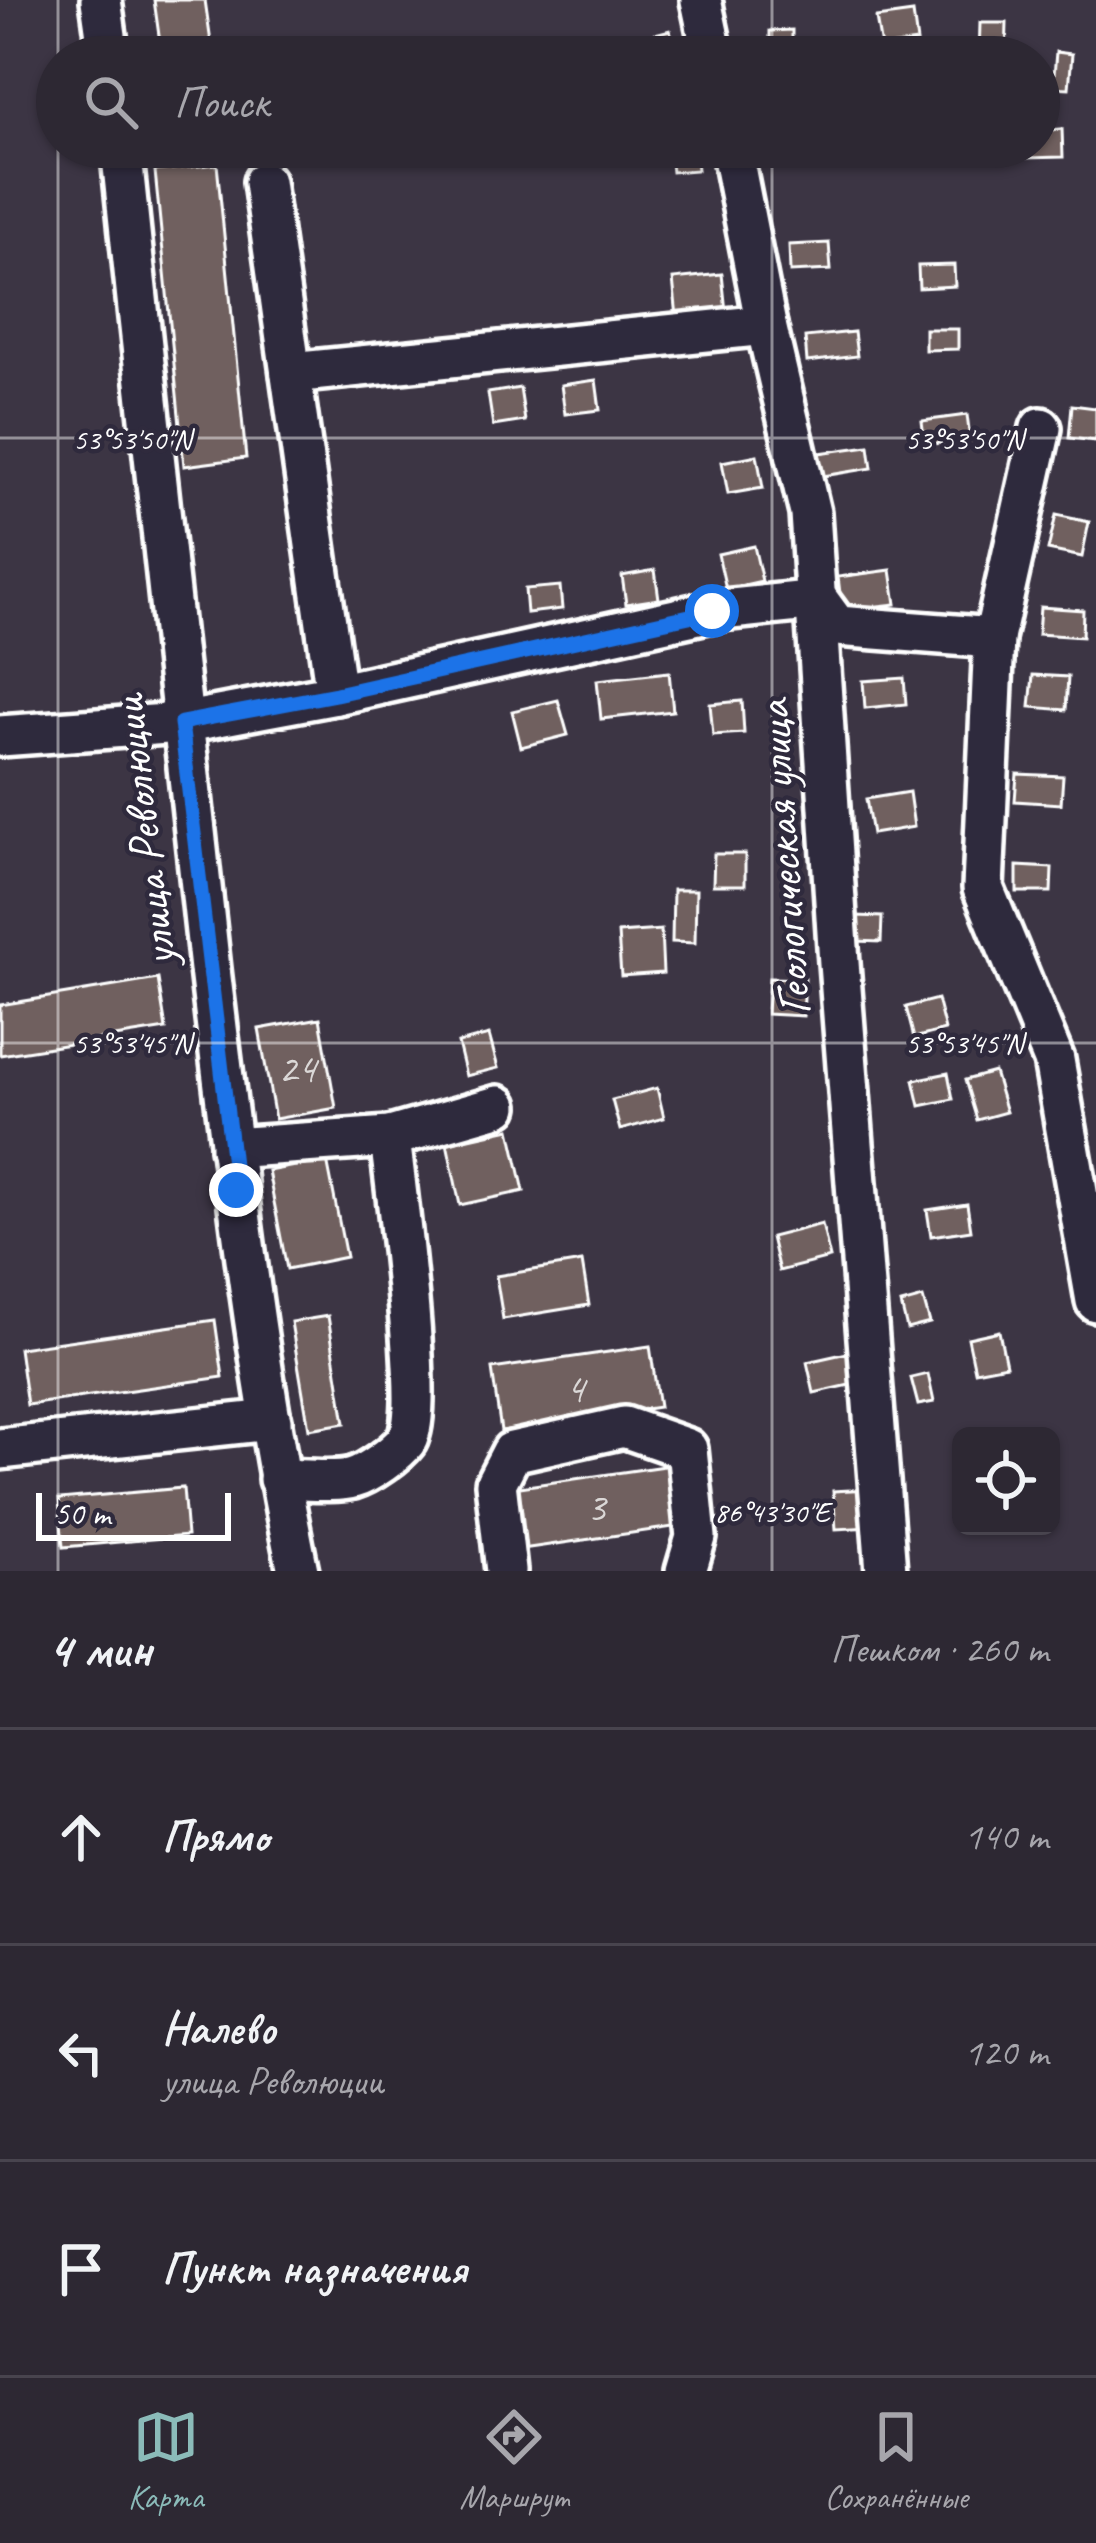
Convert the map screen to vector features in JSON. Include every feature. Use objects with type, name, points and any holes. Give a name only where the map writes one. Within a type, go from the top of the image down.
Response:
[{"type":"street","points":[[101,0],[106,36]]},
{"type":"street","points":[[701,0],[708,36]]},
{"type":"street","name":"улица Революции","points":[[123,168],[231,1148],[279,1479],[298,1571]]},
{"type":"street","name":"Геологическая улица","points":[[734,168],[810,513],[886,1571]]},
{"type":"street","points":[[264,182],[336,694]]},
{"type":"street","points":[[291,373],[766,325]]},
{"type":"street","points":[[1041,428],[994,638],[982,888],[1054,1060],[1096,1301]]},
{"type":"street","points":[[0,736],[181,723],[336,694],[712,611],[818,601],[837,626],[994,638]]},
{"type":"street","points":[[231,1148],[390,1137],[498,1106]]},
{"type":"street","points":[[279,1479],[353,1478],[387,1459],[409,1438],[415,1402],[390,1137]]},
{"type":"street","points":[[0,1450],[271,1420]]},
{"type":"street","points":[[506,1571],[496,1483],[512,1451],[624,1427],[687,1449],[696,1537],[686,1571]]},
{"type":"building","points":[[154,0],[205,0],[210,36],[159,36]]},
{"type":"building","points":[[913,13],[916,36],[879,36],[876,18]]},
{"type":"building","points":[[980,23],[1007,23],[1007,36],[980,36]]},
{"type":"building","points":[[792,30],[792,36],[770,36],[770,31]]},
{"type":"building","points":[[1060,52],[1072,54],[1069,88],[1060,87]]},
{"type":"building","points":[[217,168],[246,458],[184,466],[155,171]]},
{"type":"building","points":[[829,243],[831,270],[790,272],[789,245]]},
{"type":"building","points":[[954,265],[955,286],[919,288],[918,266]]},
{"type":"building","points":[[722,274],[726,312],[677,317],[673,279]]},
{"type":"building","points":[[925,329],[958,329],[958,349],[925,350]]},
{"type":"building","points":[[854,332],[857,356],[807,362],[805,337]]},
{"type":"building","points":[[596,380],[600,410],[565,414],[561,385]]},
{"type":"building","points":[[520,388],[525,421],[493,426],[488,393]]},
{"type":"building","points":[[1072,405],[1096,408],[1096,441],[1069,438]]},
{"type":"building","points":[[967,415],[970,439],[925,445],[922,421]]},
{"type":"building","points":[[869,446],[872,468],[823,476],[819,453]]},
{"type":"building","points":[[757,455],[763,488],[728,494],[722,462]]},
{"type":"building","points":[[1056,515],[1089,522],[1082,557],[1048,550]]},
{"type":"building","points":[[754,546],[762,581],[726,589],[718,554]]},
{"type":"building","points":[[655,570],[659,599],[626,604],[622,576]]},
{"type":"building","points":[[891,570],[896,604],[842,610],[838,577]]},
{"type":"building","points":[[560,586],[562,609],[527,613],[525,589]]},
{"type":"building","points":[[1040,607],[1083,610],[1082,637],[1038,634]]},
{"type":"building","points":[[669,672],[673,711],[601,719],[597,680]]},
{"type":"building","points":[[1033,675],[1068,677],[1066,710],[1030,707]]},
{"type":"building","points":[[904,678],[906,704],[865,708],[863,681]]},
{"type":"building","points":[[558,700],[568,735],[521,747],[512,711]]},
{"type":"building","points":[[742,701],[744,733],[713,735],[710,704]]},
{"type":"building","points":[[1017,774],[1063,776],[1061,804],[1015,801]]},
{"type":"building","points":[[909,792],[914,827],[872,834],[866,799]]},
{"type":"building","points":[[714,854],[745,854],[745,885],[713,885]]},
{"type":"building","points":[[1017,866],[1052,868],[1051,892],[1017,892]]},
{"type":"building","points":[[673,890],[696,890],[695,943],[672,942]]},
{"type":"building","points":[[856,916],[882,917],[881,942],[856,941]]},
{"type":"building","points":[[661,930],[663,973],[621,976],[618,933]]},
{"type":"building","points":[[769,978],[805,979],[803,1016],[767,1014]]},
{"type":"building","points":[[158,979],[166,1029],[0,1055],[0,1005]]},
{"type":"building","points":[[937,999],[945,1030],[914,1038],[906,1007]]},
{"type":"building","points":[[320,1018],[336,1108],[275,1119],[259,1029]]},
{"type":"building","points":[[489,1035],[498,1068],[466,1076],[458,1043]]},
{"type":"building","points":[[994,1072],[1006,1112],[977,1120],[965,1080]]},
{"type":"building","points":[[948,1073],[953,1099],[920,1106],[914,1080]]},
{"type":"building","points":[[657,1088],[664,1118],[620,1130],[612,1100]]},
{"type":"building","points":[[510,1129],[524,1191],[460,1205],[447,1143]]},
{"type":"building","points":[[327,1160],[346,1257],[287,1269],[268,1171]]},
{"type":"building","points":[[967,1204],[971,1230],[931,1236],[927,1210]]},
{"type":"building","points":[[822,1224],[830,1258],[779,1271],[771,1237]]},
{"type":"building","points":[[582,1262],[589,1305],[503,1319],[496,1276]]},
{"type":"building","points":[[923,1298],[930,1323],[907,1329],[901,1304]]},
{"type":"building","points":[[328,1316],[345,1423],[309,1429],[291,1322]]},
{"type":"building","points":[[215,1320],[223,1377],[27,1405],[19,1348]]},
{"type":"building","points":[[999,1331],[1006,1365],[975,1371],[968,1338]]},
{"type":"building","points":[[650,1346],[659,1407],[501,1431],[492,1369]]},
{"type":"building","points":[[847,1353],[854,1384],[814,1393],[807,1362]]},
{"type":"building","points":[[928,1374],[934,1402],[918,1405],[911,1378]]},
{"type":"building","points":[[671,1465],[680,1526],[522,1549],[513,1488]]},
{"type":"building","points":[[183,1488],[187,1536],[63,1547],[59,1499]]},
{"type":"building","points":[[869,1489],[871,1527],[836,1529],[833,1491]]},
{"type":"route","points":[[236,1190],[181,723],[336,694],[712,611]]}]
